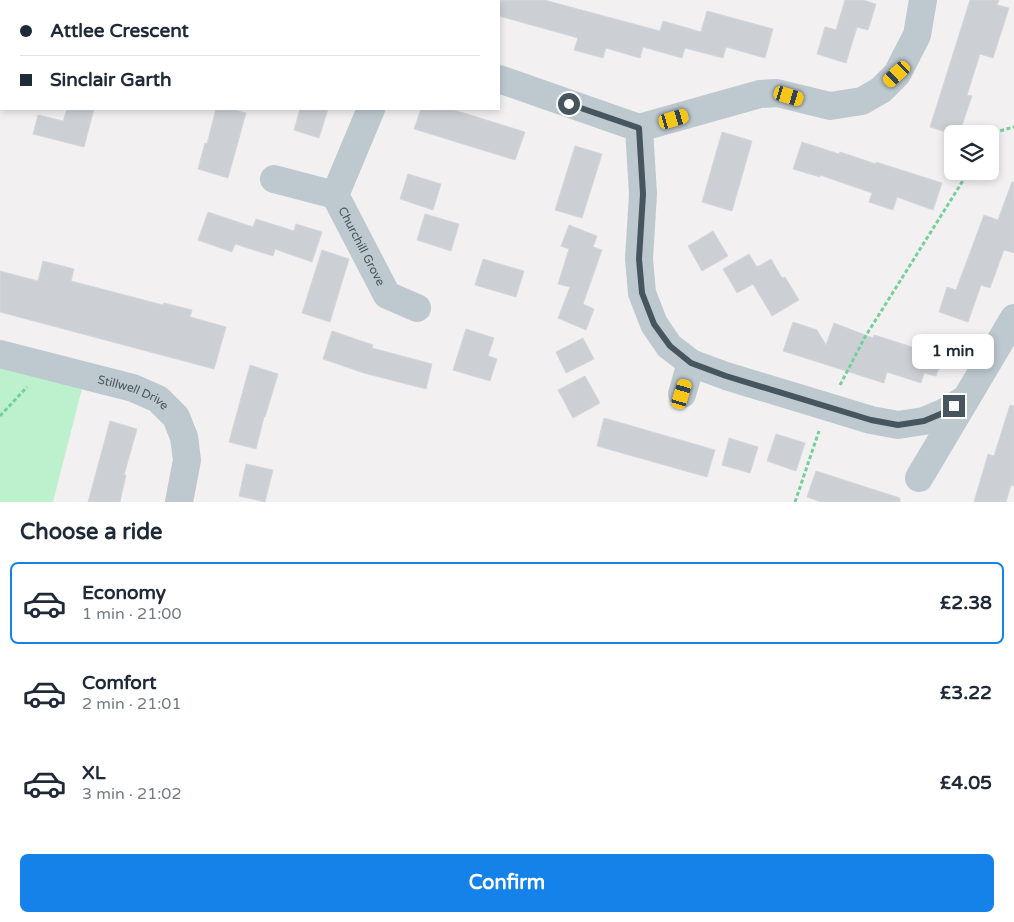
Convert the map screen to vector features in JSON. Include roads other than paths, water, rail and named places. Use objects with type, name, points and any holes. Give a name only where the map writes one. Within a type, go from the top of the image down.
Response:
[{"type":"street","points":[[500,79],[639,128],[760,94],[777,93],[830,106],[862,101],[881,90],[897,74],[917,35],[924,0]]},
{"type":"street","name":"Churchill Grove","points":[[335,196],[371,110]]},
{"type":"street","points":[[639,128],[643,194],[639,259],[642,293],[654,324],[670,346],[691,363],[726,376],[871,420],[898,425],[924,421],[943,413],[965,399]]},
{"type":"street","name":"Churchill Grove","points":[[274,179],[335,196],[386,295],[417,308]]},
{"type":"street","points":[[919,478],[1014,318]]},
{"type":"street","name":"Stillwell Drive","points":[[0,354],[133,388],[158,399],[176,417],[184,438],[187,460],[179,502]]},
{"type":"street","points":[[682,394],[691,363]]}]
